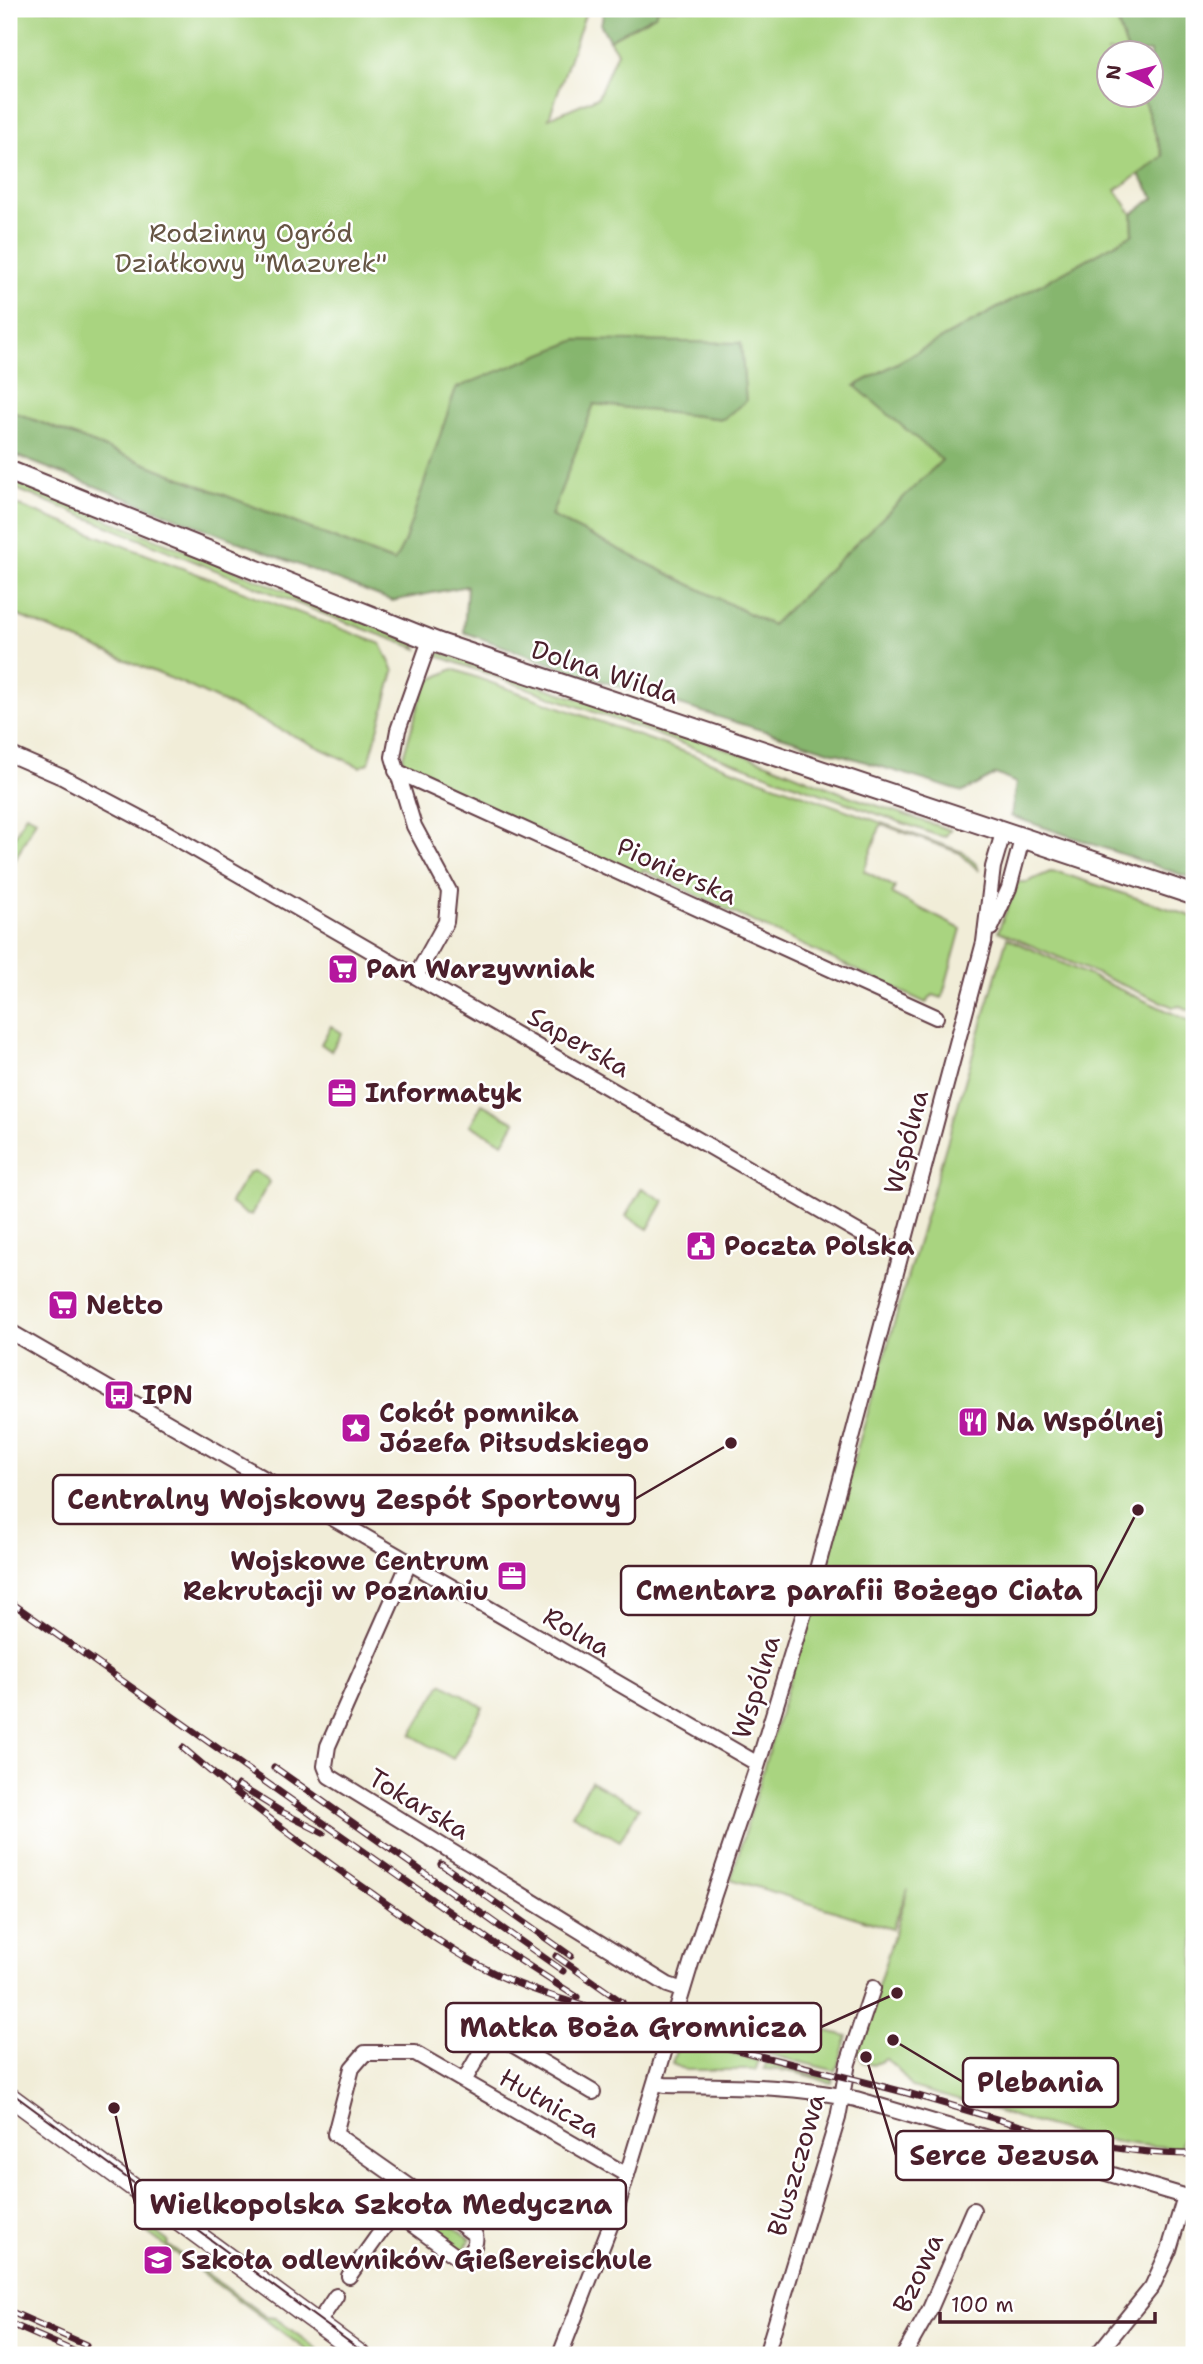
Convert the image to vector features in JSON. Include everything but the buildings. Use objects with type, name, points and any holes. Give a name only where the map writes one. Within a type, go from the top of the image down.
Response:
[{"type":"main road","name":"Dolna Wilda","points":[[9,471],[430,640],[1194,895]]},
{"type":"street","points":[[416,976],[446,922],[449,891],[414,826],[393,757],[398,730],[430,640]]},
{"type":"street","name":"Saperska","points":[[9,754],[61,777],[155,826],[867,1237],[903,1251]]},
{"type":"street","name":"Pionierska","points":[[396,771],[936,1017]]},
{"type":"street","name":"Wspólna","points":[[559,2355],[606,2242],[683,1990],[758,1763],[833,1514],[984,942],[993,867],[1013,836]]},
{"type":"street","name":"Rolna","points":[[9,1331],[758,1763]]},
{"type":"street","name":"Tokarska","points":[[409,1563],[328,1746],[325,1766],[329,1776],[668,1984],[683,1990]]},
{"type":"street","name":"Bluszczowa","points":[[766,2355],[838,2118],[848,2063],[873,1988]]},
{"type":"street","points":[[464,2081],[488,2039],[498,2036],[593,2092]]},
{"type":"street","name":"Hutnicza","points":[[412,2188],[335,2134],[352,2068],[365,2053],[415,2053],[627,2175]]},
{"type":"street","points":[[655,2082],[665,2085],[768,2086],[841,2096],[1190,2197],[1152,2287],[1097,2355]]},
{"type":"street","points":[[9,2096],[361,2355]]},
{"type":"street","points":[[349,2276],[412,2188],[475,2235],[472,2250],[467,2256],[457,2257],[395,2212]]},
{"type":"street","name":"Bzowa","points":[[904,2355],[930,2309],[973,2210]]},
{"type":"street","points":[[318,2323],[336,2296]]},
{"type":"green space","name":"Rodzinny Ogród Działkowy \"Mazurek\"","points":[[9,9],[587,9],[549,118],[598,97],[617,52],[609,40],[655,15],[658,9],[1113,9],[1123,38],[1094,38],[1094,108],[1146,108],[1163,157],[1116,190],[1132,214],[1133,234],[856,386],[943,460],[772,625],[551,516],[594,404],[723,419],[577,340],[404,543],[395,562],[9,410]]},
{"type":"green space","points":[[604,9],[658,9],[655,15],[609,40],[601,25]]},
{"type":"green space","points":[[1113,9],[1194,9],[1194,879],[1011,816],[1016,783],[996,774],[963,792],[579,674],[464,632],[467,586],[392,601],[9,453],[9,410],[394,562],[404,543],[456,388],[577,340],[741,343],[746,401],[723,419],[594,404],[551,516],[772,625],[942,460],[855,386],[1133,234],[1132,214],[1154,198],[1139,175],[1163,156],[1146,108],[1164,108],[1164,38],[1123,38]]},
{"type":"green space","points":[[9,480],[415,643],[418,649],[321,613],[9,486]]},
{"type":"green space","points":[[9,502],[381,644],[394,671],[369,763],[360,767],[184,684],[9,612]]},
{"type":"green space","points":[[437,651],[765,762],[852,797],[950,830],[945,837],[936,835],[432,654]]},
{"type":"green space","points":[[453,669],[963,852],[977,865],[979,871],[960,853],[881,824],[864,871],[895,887],[892,894],[961,929],[942,998],[933,995],[926,1003],[643,870],[638,878],[405,767],[402,760],[426,682]]},
{"type":"green space","points":[[26,814],[36,819],[9,872],[9,848]]},
{"type":"green space","points":[[1050,872],[1061,873],[1194,917],[1194,1012],[1180,1006],[1173,1007],[998,931],[1018,882],[1027,882]]},
{"type":"green space","points":[[1007,938],[1194,1023],[1194,2101],[1180,2148],[1085,2137],[912,2087],[886,2059],[873,2065],[862,2062],[858,2051],[908,1889],[892,1929],[731,1879]]},
{"type":"green space","points":[[331,1026],[342,1033],[331,1051],[321,1044]]},
{"type":"green space","points":[[482,1104],[515,1122],[503,1143],[470,1125]]},
{"type":"green space","points":[[254,1171],[269,1182],[251,1215],[247,1215],[230,1203],[248,1173]]},
{"type":"green space","points":[[642,1188],[664,1201],[648,1229],[626,1216]]},
{"type":"green space","points":[[442,1683],[483,1707],[453,1759],[411,1735]]},
{"type":"green space","points":[[591,1781],[639,1808],[620,1841],[572,1814]]},
{"type":"green space","points":[[779,2019],[847,2036],[836,2071],[768,2054]]},
{"type":"green space","points":[[679,2040],[758,2061],[756,2070],[686,2070],[672,2064]]},
{"type":"green space","points":[[766,2063],[833,2079],[832,2083],[793,2072],[764,2069]]},
{"type":"green space","points":[[422,2204],[471,2239],[462,2252],[413,2217]]},
{"type":"green space","points":[[144,2227],[147,2230],[150,2228],[169,2242],[168,2245],[266,2317],[275,2318],[325,2355],[313,2355],[142,2229]]},
{"type":"tram line","points":[[9,2091],[367,2355]]},
{"type":"railway","points":[[9,1601],[498,1946],[577,1997]]},
{"type":"railway","points":[[183,1748],[276,1824],[417,1926],[478,1965],[522,1985],[681,2035],[896,2090],[1043,2132],[1117,2148],[1194,2154]]},
{"type":"railway","points":[[274,1767],[563,1971]]},
{"type":"railway","points":[[238,1785],[323,1833]]},
{"type":"railway","points":[[441,1864],[571,1956]]},
{"type":"railway","points":[[556,1956],[622,2002]]},
{"type":"railway","points":[[9,2311],[86,2345]]},
{"type":"railway","points":[[9,2323],[82,2355]]},
{"type":"place","name":"Pan Warzywniak","points":[[343,969]]},
{"type":"place","name":"Informatyk","points":[[342,1093]]},
{"type":"place","name":"Poczta Polska","points":[[701,1246]]},
{"type":"place","name":"Netto","points":[[63,1305]]},
{"type":"place","name":"IPN","points":[[119,1395]]},
{"type":"place","name":"Na Wspólnej","points":[[973,1422]]},
{"type":"place","name":"Cokół pomnika Józefa Piłsudskiego","points":[[356,1428]]},
{"type":"place","name":"Centralny Wojskowy Zespół Sportowy","points":[[731,1443]]},
{"type":"place","name":"Cmentarz parafii Bożego Ciała","points":[[1138,1510]]},
{"type":"place","name":"Wojskowe Centrum Rekrutacji w Poznaniu","points":[[512,1576]]},
{"type":"place","name":"Matka Boża Gromnicza","points":[[897,1993]]},
{"type":"place","name":"Plebania","points":[[893,2040]]},
{"type":"place","name":"Serce Jezusa","points":[[866,2057]]},
{"type":"place","name":"Wielkopolska Szkoła Medyczna","points":[[114,2108]]},
{"type":"place","name":"Szkoła odlewników Gießereischule","points":[[158,2260]]}]
